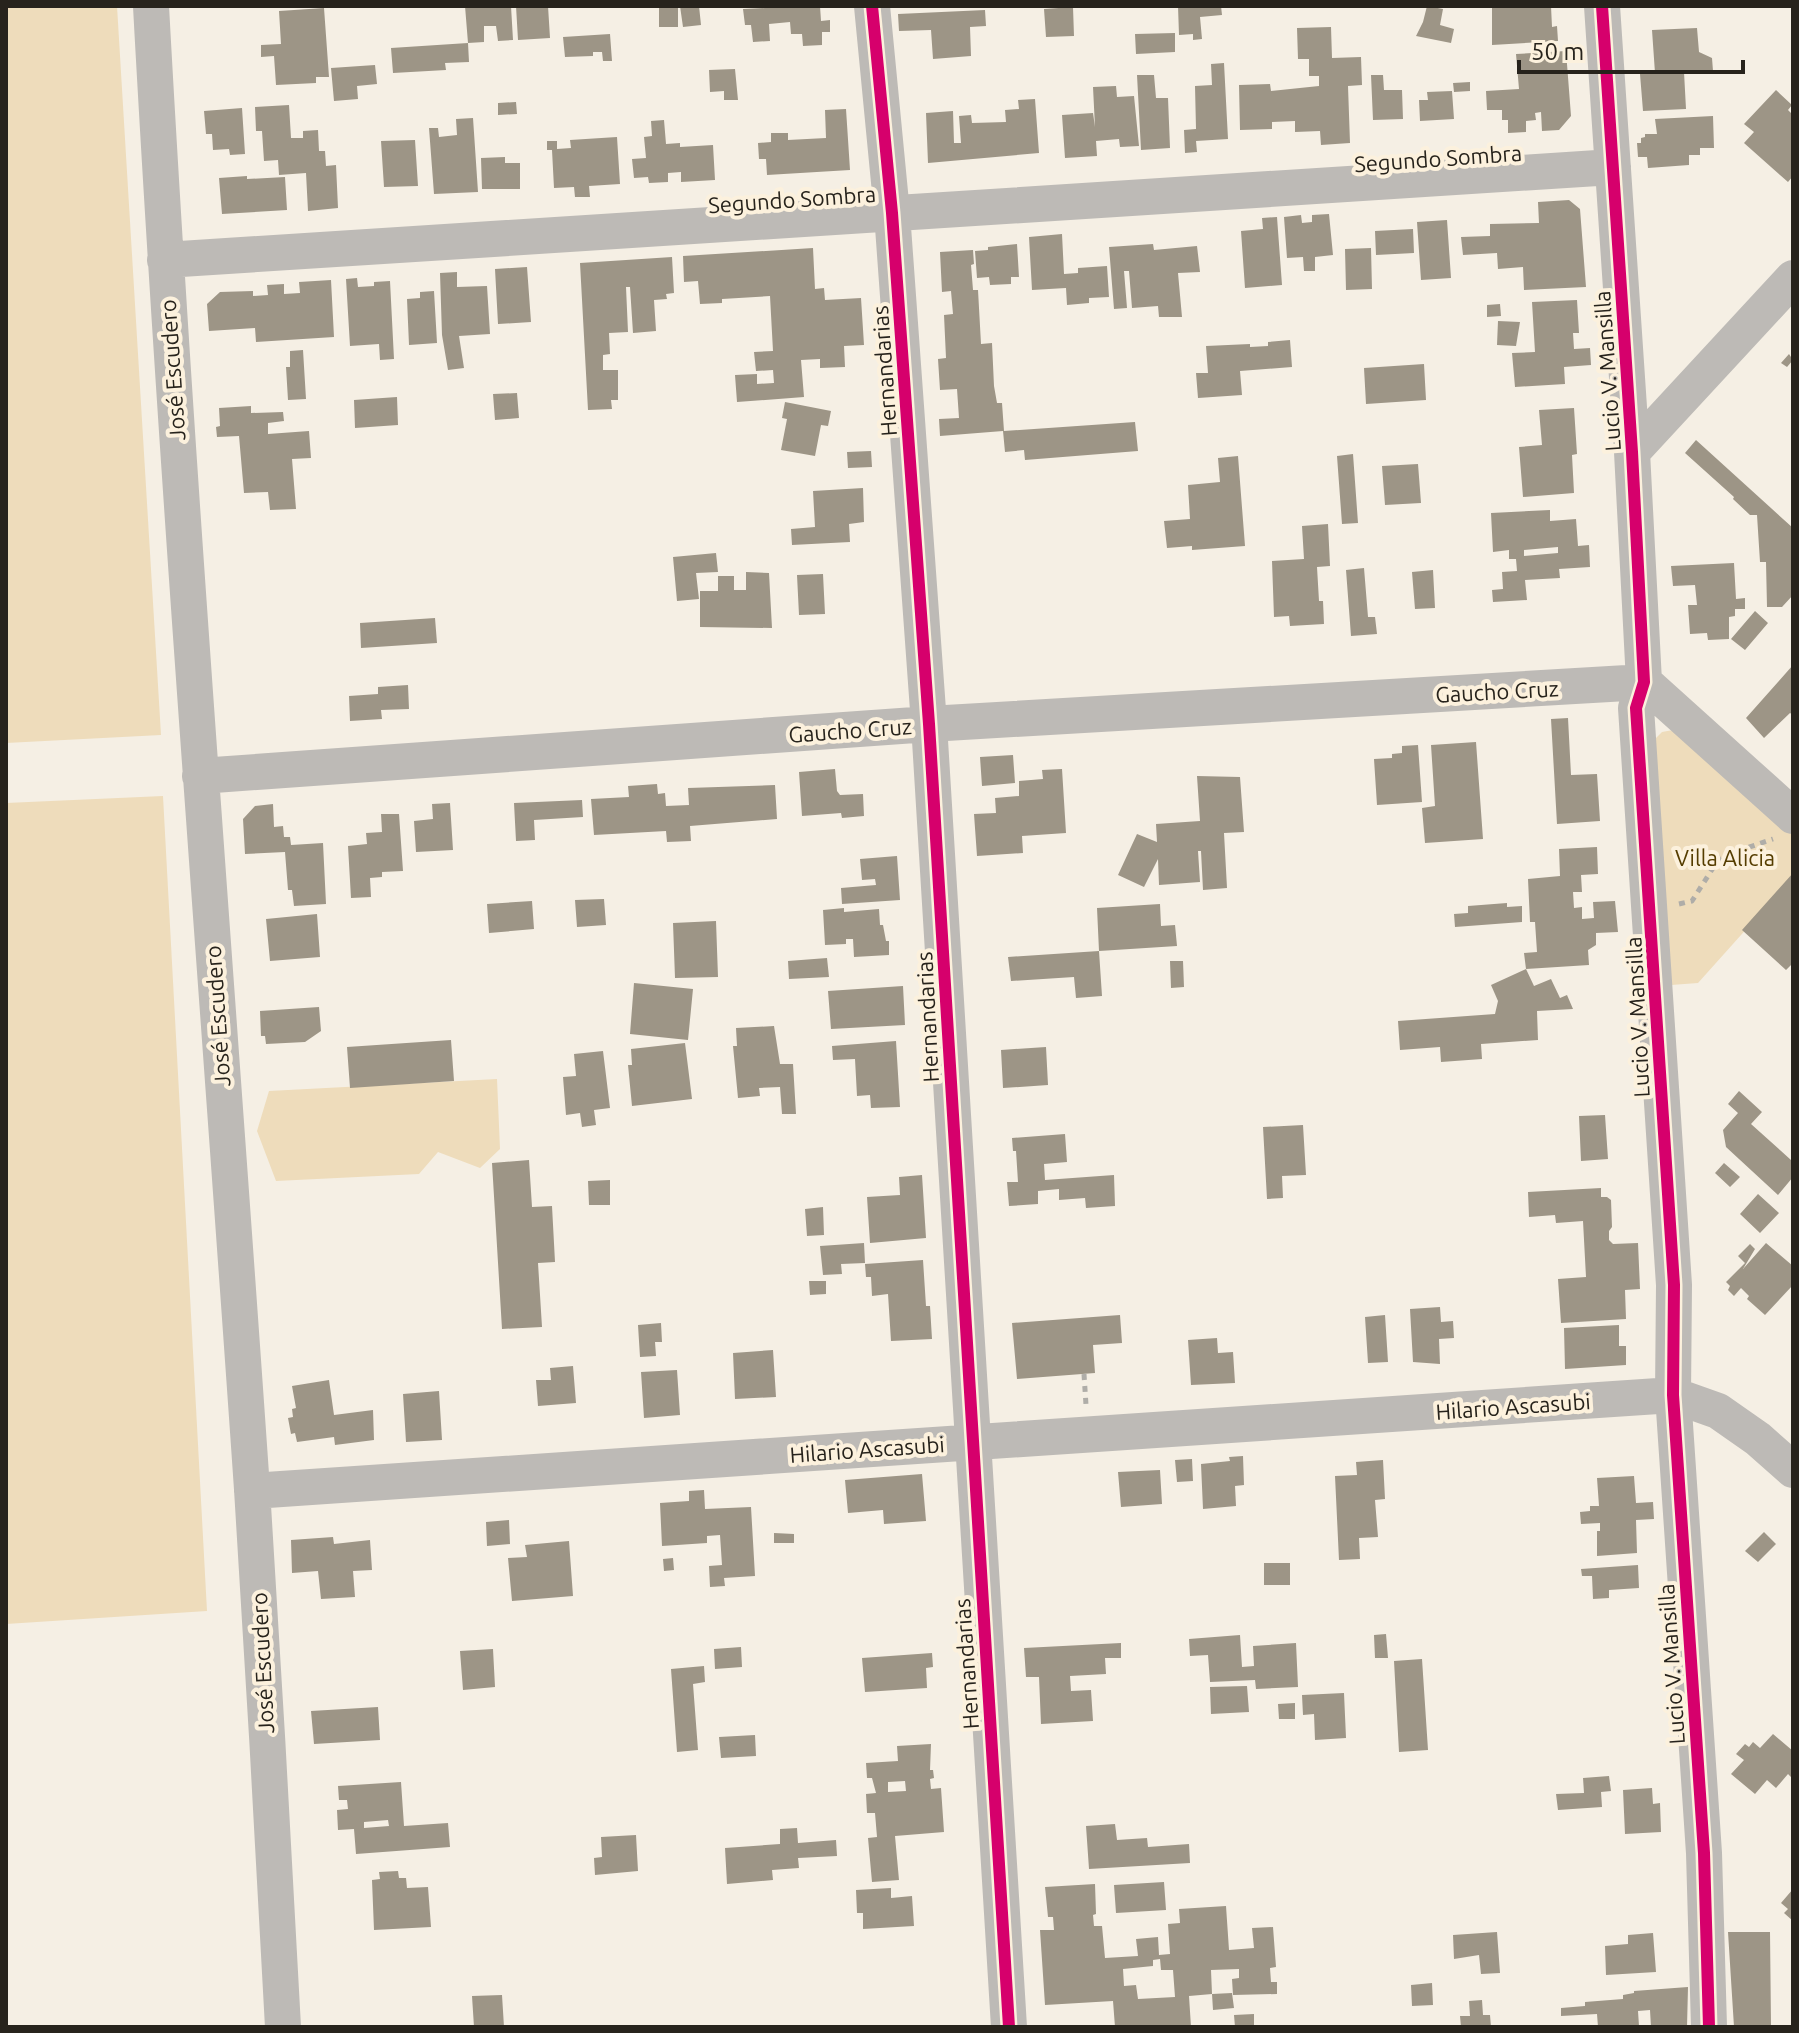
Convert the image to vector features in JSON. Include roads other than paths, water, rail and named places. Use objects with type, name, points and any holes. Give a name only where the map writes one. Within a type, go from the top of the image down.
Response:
[{"type":"street","name":"José Escudero","points":[[151,6],[200,776],[252,1491],[283,2027]]},
{"type":"street","name":"Hernandarias","points":[[872,6],[892,213],[929,724],[1009,2027]]},
{"type":"street","name":"Lucio V. Mansilla","points":[[1602,6],[1632,452],[1644,682],[1636,708],[1673,1269],[1673,1395],[1704,1853],[1709,2027]]},
{"type":"street","name":"Segundo Sombra","points":[[165,260],[1613,167]]},
{"type":"street","points":[[1632,452],[1793,278]]},
{"type":"street","points":[[1644,682],[1786,827]]},
{"type":"street","name":"Gaucho Cruz","points":[[200,776],[929,724],[1644,682]]},
{"type":"street","points":[[1673,1395],[1718,1411],[1758,1439],[1793,1470]]},
{"type":"street","name":"Hilario Ascasubi","points":[[252,1491],[1673,1395]]},
{"type":"park label","name":"Villa Alicia","points":[[1725,857]]}]
